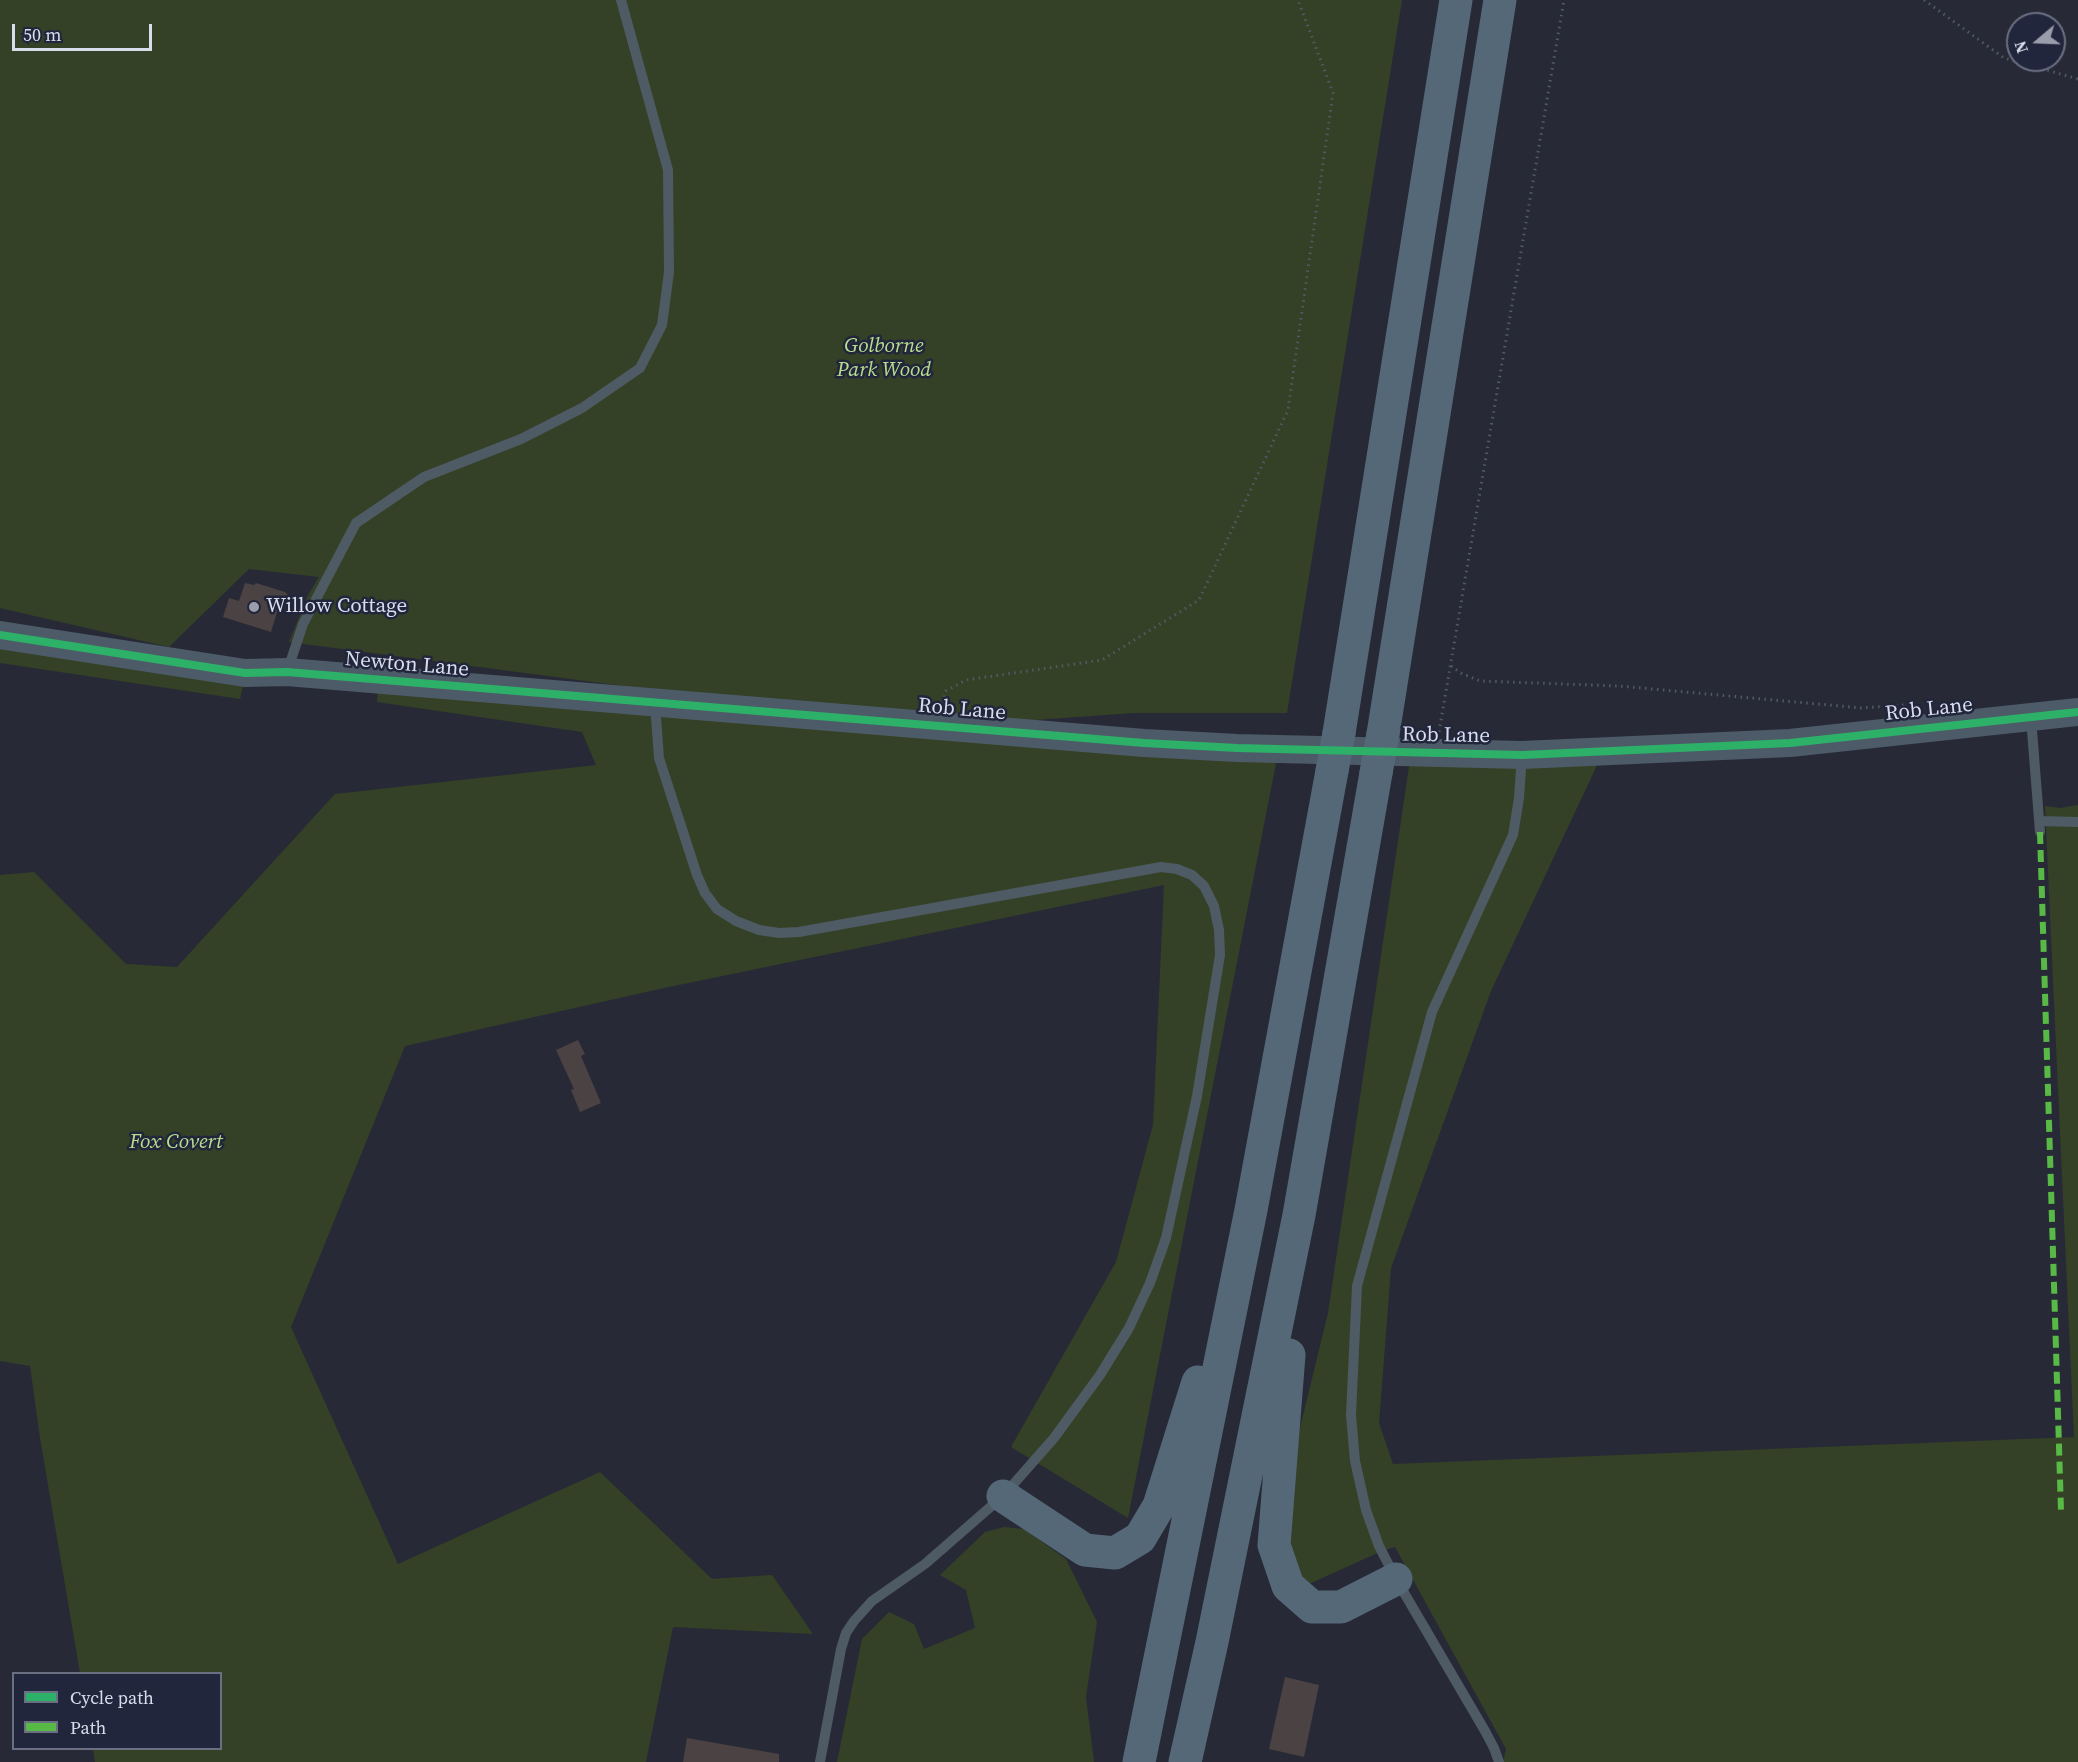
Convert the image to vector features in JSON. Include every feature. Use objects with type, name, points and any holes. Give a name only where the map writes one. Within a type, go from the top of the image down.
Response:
[{"type":"highway","points":[[1139,1762],[1251,1210],[1339,733],[1456,0]]},
{"type":"highway","points":[[1185,1762],[1212,1642],[1299,1215],[1383,734],[1500,0]]},
{"type":"highway","points":[[1003,1496],[1085,1550],[1115,1553],[1140,1538],[1159,1506],[1251,1210]]},
{"type":"highway","points":[[1299,1215],[1274,1545],[1288,1586],[1312,1607],[1341,1607],[1396,1579]]},
{"type":"street","name":"Newton Lane","points":[[0,635],[244,673],[287,672],[813,716]]},
{"type":"street","name":"Rob Lane","points":[[813,716],[1144,743],[1249,749],[1522,755],[1790,743],[2078,712]]},
{"type":"lane","points":[[287,672],[303,624],[356,522],[424,477],[521,439],[572,413],[640,368],[662,325],[669,272],[668,170],[621,0]]},
{"type":"lane","points":[[655,704],[659,758],[697,875],[705,893],[717,909],[736,921],[759,930],[779,933],[799,932],[1161,867],[1177,869],[1192,875],[1204,886],[1214,906],[1219,930],[1220,955],[1197,1096],[1166,1238],[1150,1283],[1129,1328],[1100,1375],[1054,1438],[1003,1496],[925,1564],[873,1601],[854,1621],[846,1633],[841,1649],[820,1762]]},
{"type":"lane","points":[[2031,718],[2040,826],[2078,822]]},
{"type":"lane","points":[[1498,1762],[1485,1731],[1379,1546],[1366,1510],[1355,1461],[1351,1415],[1357,1286],[1432,1012],[1513,835],[1519,798],[1522,755]]},
{"type":"path","points":[[937,727],[946,691],[966,680],[1102,660],[1199,600],[1288,410],[1333,93],[1298,0]]},
{"type":"path","points":[[1435,754],[1564,0]]},
{"type":"path","points":[[1924,0],[2004,58],[2078,79]]},
{"type":"path","points":[[1451,666],[1480,681],[1619,686],[1862,708],[1911,705]]},
{"type":"green space","points":[[0,0],[1402,0],[1287,713],[1134,713],[949,726],[1280,743],[1128,1518],[1011,1447],[1116,1262],[1153,1125],[1164,885],[664,988],[405,1046],[291,1327],[398,1564],[600,1472],[712,1579],[772,1575],[813,1634],[673,1627],[646,1762],[95,1762],[93,1750],[222,1750],[222,1672],[80,1672],[30,1366],[0,1361],[0,875],[34,872],[126,964],[177,967],[335,794],[596,765],[582,732],[377,702],[378,683],[905,723],[289,642],[307,597],[319,577],[249,569],[169,647],[0,608]]},
{"type":"green space","points":[[0,621],[248,664],[240,699],[0,663]]},
{"type":"green space","points":[[1410,760],[1599,761],[1491,991],[1391,1268],[1379,1423],[1393,1464],[2074,1437],[2045,806],[2060,808],[2078,805],[2078,1762],[1503,1762],[1506,1749],[1395,1547],[1309,1584],[1297,1585],[1292,1563],[1288,1519],[1297,1440],[1328,1313]]},
{"type":"green space","points":[[1004,1527],[1024,1529],[1066,1559],[1097,1622],[1086,1697],[1094,1762],[837,1762],[862,1639],[889,1612],[914,1624],[924,1649],[975,1628],[966,1590],[940,1575],[985,1532]]},
{"type":"building","name":"Willow Cottage","points":[[245,583],[254,585],[256,583],[285,592],[294,600],[278,609],[271,632],[223,617],[229,598],[239,601]]},
{"type":"building","points":[[578,1040],[585,1054],[581,1056],[601,1103],[580,1112],[571,1090],[574,1089],[556,1050]]},
{"type":"building","points":[[1285,1677],[1319,1685],[1304,1757],[1269,1749]]},
{"type":"building","points":[[687,1738],[779,1754],[779,1762],[683,1762]]},
{"type":"marked path","points":[[2040,832],[2061,1511]]},
{"type":"cycle path","points":[[0,635],[245,673],[287,672],[1144,743],[1237,748],[1522,755],[1790,743],[2078,712]]},
{"type":"place","name":"Willow Cottage","points":[[254,607]]},
{"type":"park label","name":"Golborne Park Wood","points":[[884,359]]},
{"type":"park label","name":"Fox Covert","points":[[176,1143]]}]
